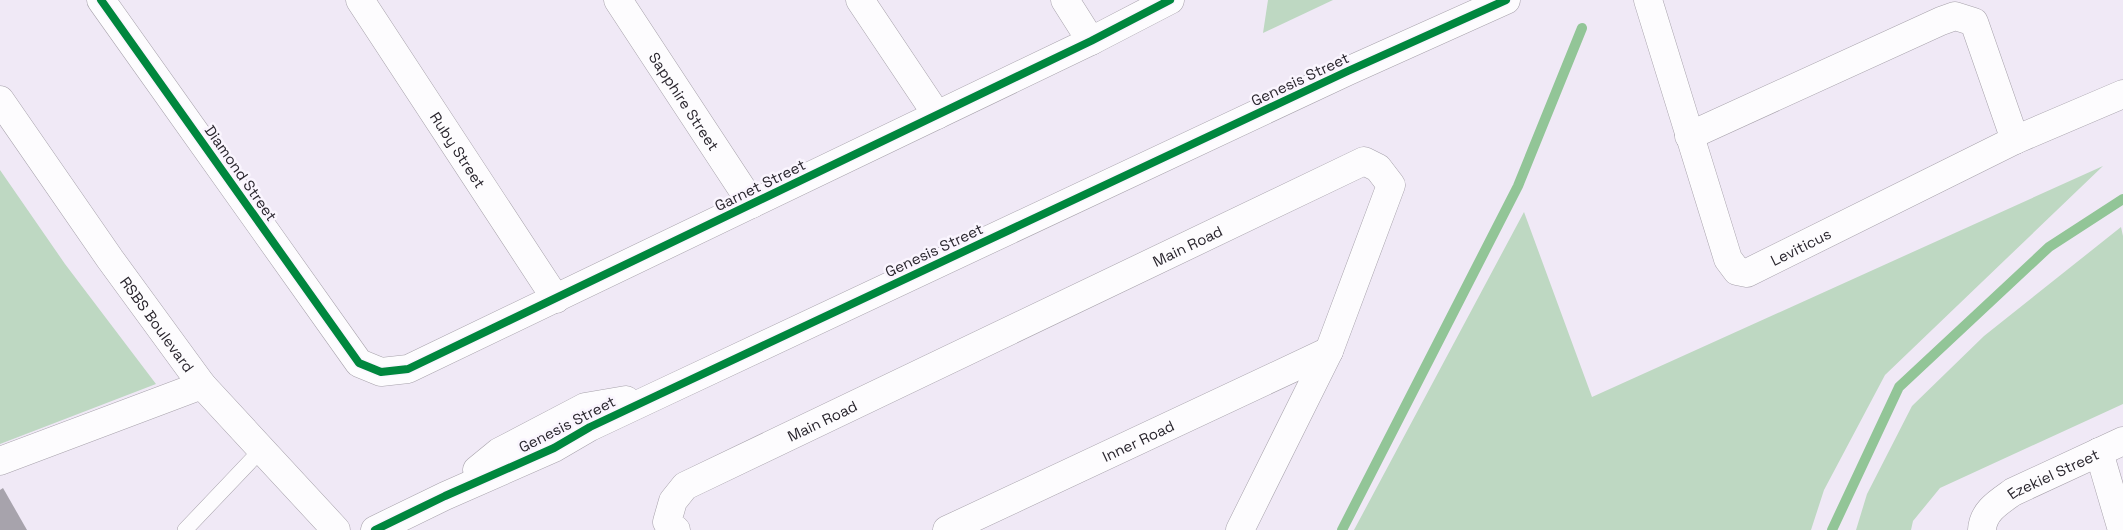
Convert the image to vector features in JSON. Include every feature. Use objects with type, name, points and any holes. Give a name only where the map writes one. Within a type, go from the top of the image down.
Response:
[{"type":"street","name":"Diamond Street","points":[[101,0],[358,362]]},
{"type":"street","name":"Ruby Street","points":[[360,0],[556,299]]},
{"type":"street","name":"Sapphire Street","points":[[618,0],[752,204]]},
{"type":"street","points":[[860,0],[937,115]]},
{"type":"street","points":[[1065,0],[1091,40]]},
{"type":"street","name":"Garnet Street","points":[[358,362],[381,372],[408,369],[937,115],[1170,0]]},
{"type":"street","name":"Genesis Street","points":[[445,496],[517,480],[562,461],[604,438],[658,395],[1348,71],[1506,0]]},
{"type":"street","name":"Leviticus","points":[[1648,0],[1728,259],[1736,271],[1747,273],[2015,140],[2123,94]]},
{"type":"street","points":[[1689,136],[1955,16],[1974,22],[2015,140]]},
{"type":"street","name":"RSBS Boulevard","points":[[0,100],[110,259],[202,385],[336,530]]},
{"type":"street","name":"Main Road","points":[[676,530],[667,522],[673,501],[685,486],[1364,161],[1378,168],[1391,185],[1329,351],[1240,530]]},
{"type":"street","name":"Inner Road","points":[[947,530],[1329,351]]},
{"type":"street","points":[[0,461],[202,385]]},
{"type":"street","name":"Genesis Street","points":[[375,530],[445,496],[499,452],[585,406],[658,395]]},
{"type":"street","name":"Ezekiel Street","points":[[1984,522],[1997,502],[2013,492],[2123,441]]},
{"type":"street","points":[[2099,452],[2122,530]]},
{"type":"lane","points":[[185,530],[261,450]]},
{"type":"green space","points":[[1268,0],[1333,0],[1263,33]]},
{"type":"green space","points":[[2103,166],[1885,375],[1824,490],[1811,530],[1354,530],[1524,212],[1592,397]]},
{"type":"green space","points":[[0,170],[65,264],[156,384],[0,444]]},
{"type":"green space","points":[[2121,227],[2123,236],[2123,404],[1940,488],[1913,521],[1911,530],[1856,530],[1867,494],[1912,406],[1984,336]]},
{"type":"building","points":[[3,488],[27,530],[0,530],[0,490]]},
{"type":"waterway","points":[[1342,530],[1518,186],[1582,28]]},
{"type":"waterway","points":[[1832,530],[1899,387],[2049,247],[2123,199]]},
{"type":"cycle path","points":[[101,0],[359,363],[381,372],[408,369],[1091,41],[1170,0]]},
{"type":"cycle path","points":[[375,530],[445,496],[554,448],[590,427],[1348,71],[1506,0]]}]
